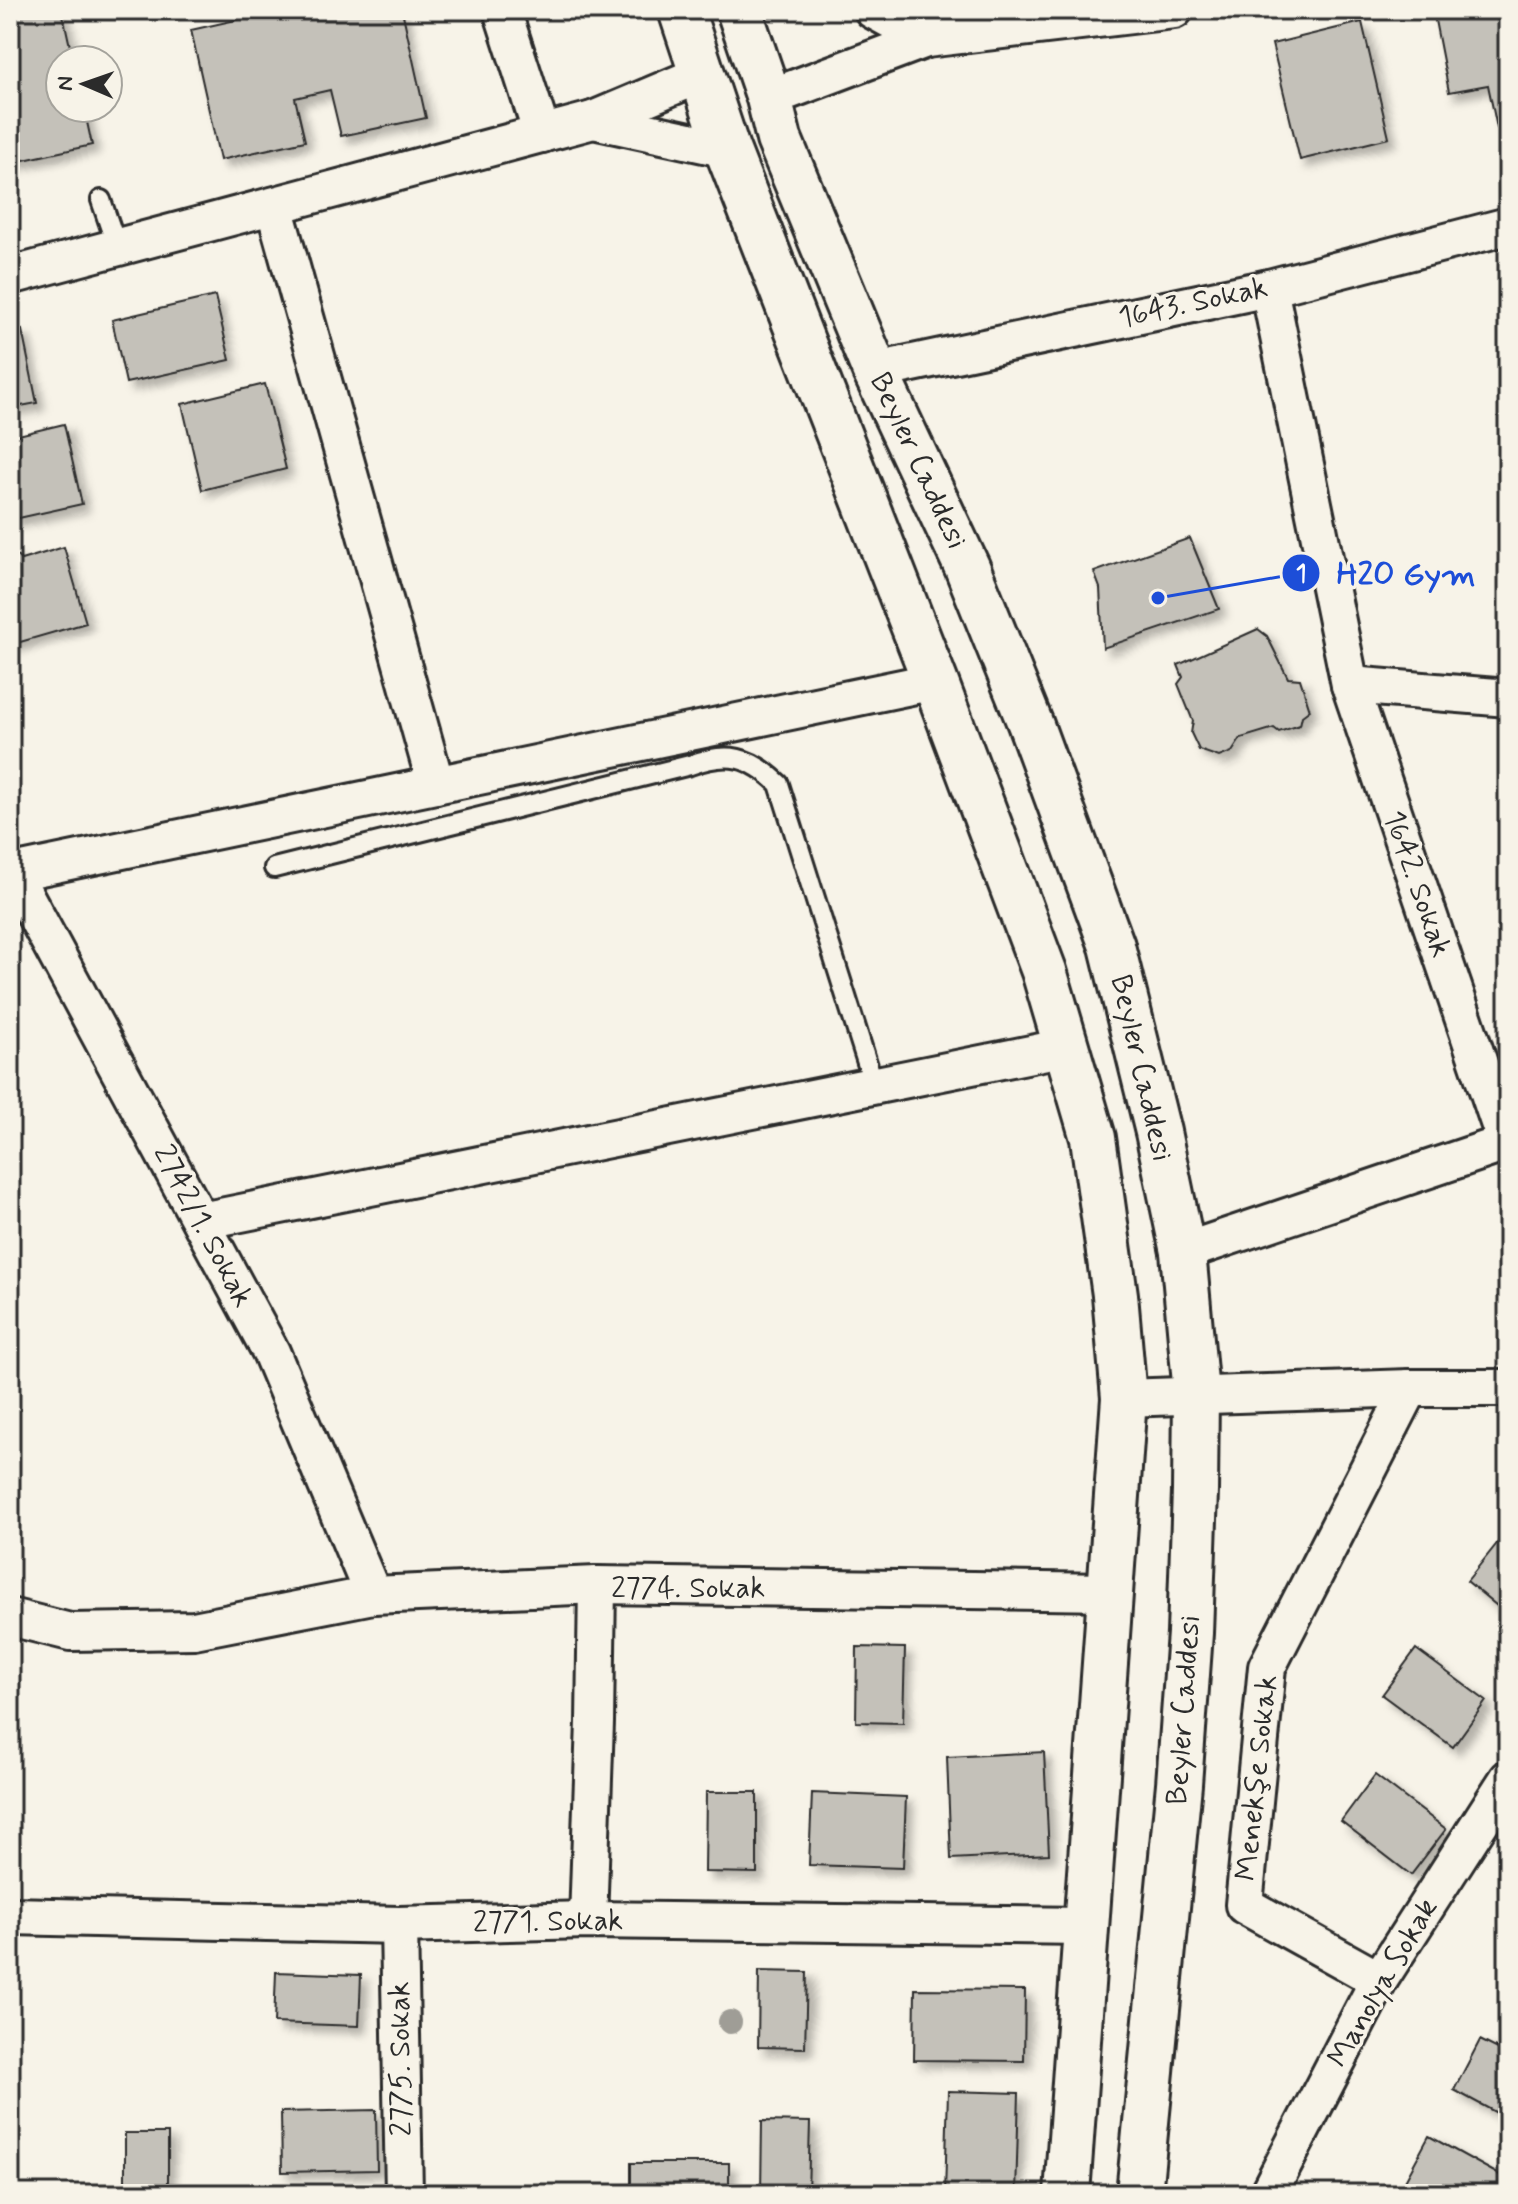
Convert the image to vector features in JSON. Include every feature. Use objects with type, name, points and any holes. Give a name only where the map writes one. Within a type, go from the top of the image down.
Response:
[{"type":"main road","name":"Beyler Caddesi","points":[[681,10],[727,149],[935,681],[1044,971],[1093,1138],[1115,1295],[1124,1398],[1067,2194]]},
{"type":"main road","name":"Beyler Caddesi","points":[[739,10],[768,100],[875,371],[967,567],[1030,723],[1112,946],[1158,1132],[1183,1252],[1196,1394],[1189,1648],[1179,1784],[1139,2194]]},
{"type":"main road","points":[[702,74],[768,100],[727,149]]},
{"type":"main road","points":[[822,393],[875,371]]},
{"type":"street","points":[[502,10],[542,134]]},
{"type":"street","points":[[873,10],[926,39]]},
{"type":"street","points":[[768,100],[926,39],[1174,10]]},
{"type":"street","points":[[10,276],[593,120],[702,74]]},
{"type":"street","points":[[593,120],[727,149]]},
{"type":"street","points":[[274,206],[436,785]]},
{"type":"street","name":"1643. Sokak","points":[[875,371],[1269,288],[1508,226]]},
{"type":"street","name":"1642. Sokak","points":[[1183,1252],[1507,1143],[1350,685],[1269,288]]},
{"type":"street","points":[[11,871],[935,681]]},
{"type":"street","points":[[1350,685],[1508,698]]},
{"type":"street","name":"2742/1. Sokak","points":[[11,871],[271,1352],[373,1595]]},
{"type":"street","points":[[201,1221],[1066,1047]]},
{"type":"street","points":[[1124,1398],[1410,1388],[1508,1388]]},
{"type":"street","name":"Menekşe Sokak","points":[[1379,1980],[1244,1905],[1267,1667],[1410,1388]]},
{"type":"street","points":[[10,1617],[70,1632],[194,1630],[373,1595],[597,1585]]},
{"type":"street","name":"2774. Sokak","points":[[588,1920],[597,1585],[1111,1592]]},
{"type":"street","name":"Manolya Sokak","points":[[1268,2194],[1379,1980],[1508,1779]]},
{"type":"street","name":"2771. Sokak","points":[[10,1916],[399,1925],[588,1920],[1086,1926]]},
{"type":"street","name":"2775. Sokak","points":[[399,1925],[404,2194]]},
{"type":"lane","points":[[101,200],[117,247]]},
{"type":"lane","points":[[274,868],[708,758],[727,756],[746,760],[764,770],[779,784],[874,1085]]},
{"type":"building","points":[[10,10],[62,10],[69,44],[44,44],[44,124],[87,124],[92,145],[10,163]]},
{"type":"building","points":[[257,10],[402,10],[426,118],[341,136],[330,90],[295,98],[305,141],[220,160],[191,30],[258,15]]},
{"type":"building","points":[[1433,10],[1508,10],[1508,126],[1497,128],[1488,85],[1449,92]]},
{"type":"building","points":[[1362,22],[1389,138],[1300,160],[1272,44]]},
{"type":"building","points":[[215,296],[230,360],[126,383],[112,320]]},
{"type":"building","points":[[22,330],[37,403],[10,408],[10,332]]},
{"type":"building","points":[[265,384],[286,469],[202,490],[182,404]]},
{"type":"building","points":[[64,424],[82,504],[10,520],[10,437]]},
{"type":"building","points":[[1190,538],[1219,609],[1103,648],[1100,588],[1094,572]]},
{"type":"building","points":[[64,547],[86,623],[10,645],[10,549],[21,560]]},
{"type":"building","points":[[1258,629],[1267,636],[1288,678],[1300,679],[1310,710],[1302,716],[1300,725],[1279,732],[1274,728],[1241,738],[1232,752],[1219,757],[1199,750],[1191,733],[1193,721],[1178,684],[1183,677],[1178,665]]},
{"type":"building","points":[[1503,1536],[1508,1541],[1508,1615],[1467,1581]]},
{"type":"building","points":[[857,1647],[905,1648],[903,1723],[856,1722]]},
{"type":"building","points":[[1416,1649],[1486,1701],[1453,1747],[1382,1695]]},
{"type":"building","points":[[1044,1752],[1049,1854],[951,1859],[947,1757]]},
{"type":"building","points":[[1375,1775],[1446,1829],[1411,1875],[1341,1821]]},
{"type":"building","points":[[706,1792],[757,1792],[757,1873],[705,1872]]},
{"type":"building","points":[[812,1793],[906,1797],[903,1868],[809,1865]]},
{"type":"building","points":[[759,1971],[807,1972],[805,2048],[758,2047]]},
{"type":"building","points":[[276,1972],[361,1975],[359,2026],[274,2023]]},
{"type":"building","points":[[915,1989],[1025,1990],[1024,2061],[914,2060]]},
{"type":"building","points":[[1480,2040],[1508,2054],[1508,2119],[1454,2090]]},
{"type":"building","points":[[948,2091],[1019,2093],[1016,2194],[945,2194]]},
{"type":"building","points":[[376,2110],[377,2170],[282,2172],[281,2112]]},
{"type":"building","points":[[762,2121],[810,2122],[808,2194],[761,2194]]},
{"type":"building","points":[[125,2133],[168,2133],[168,2194],[125,2194]]},
{"type":"building","points":[[1429,2136],[1507,2179],[1499,2194],[1416,2194],[1402,2186]]},
{"type":"building","points":[[631,2163],[729,2163],[729,2194],[631,2194]]},
{"type":"place","name":"H2O Gym","points":[[1158,598]]}]
